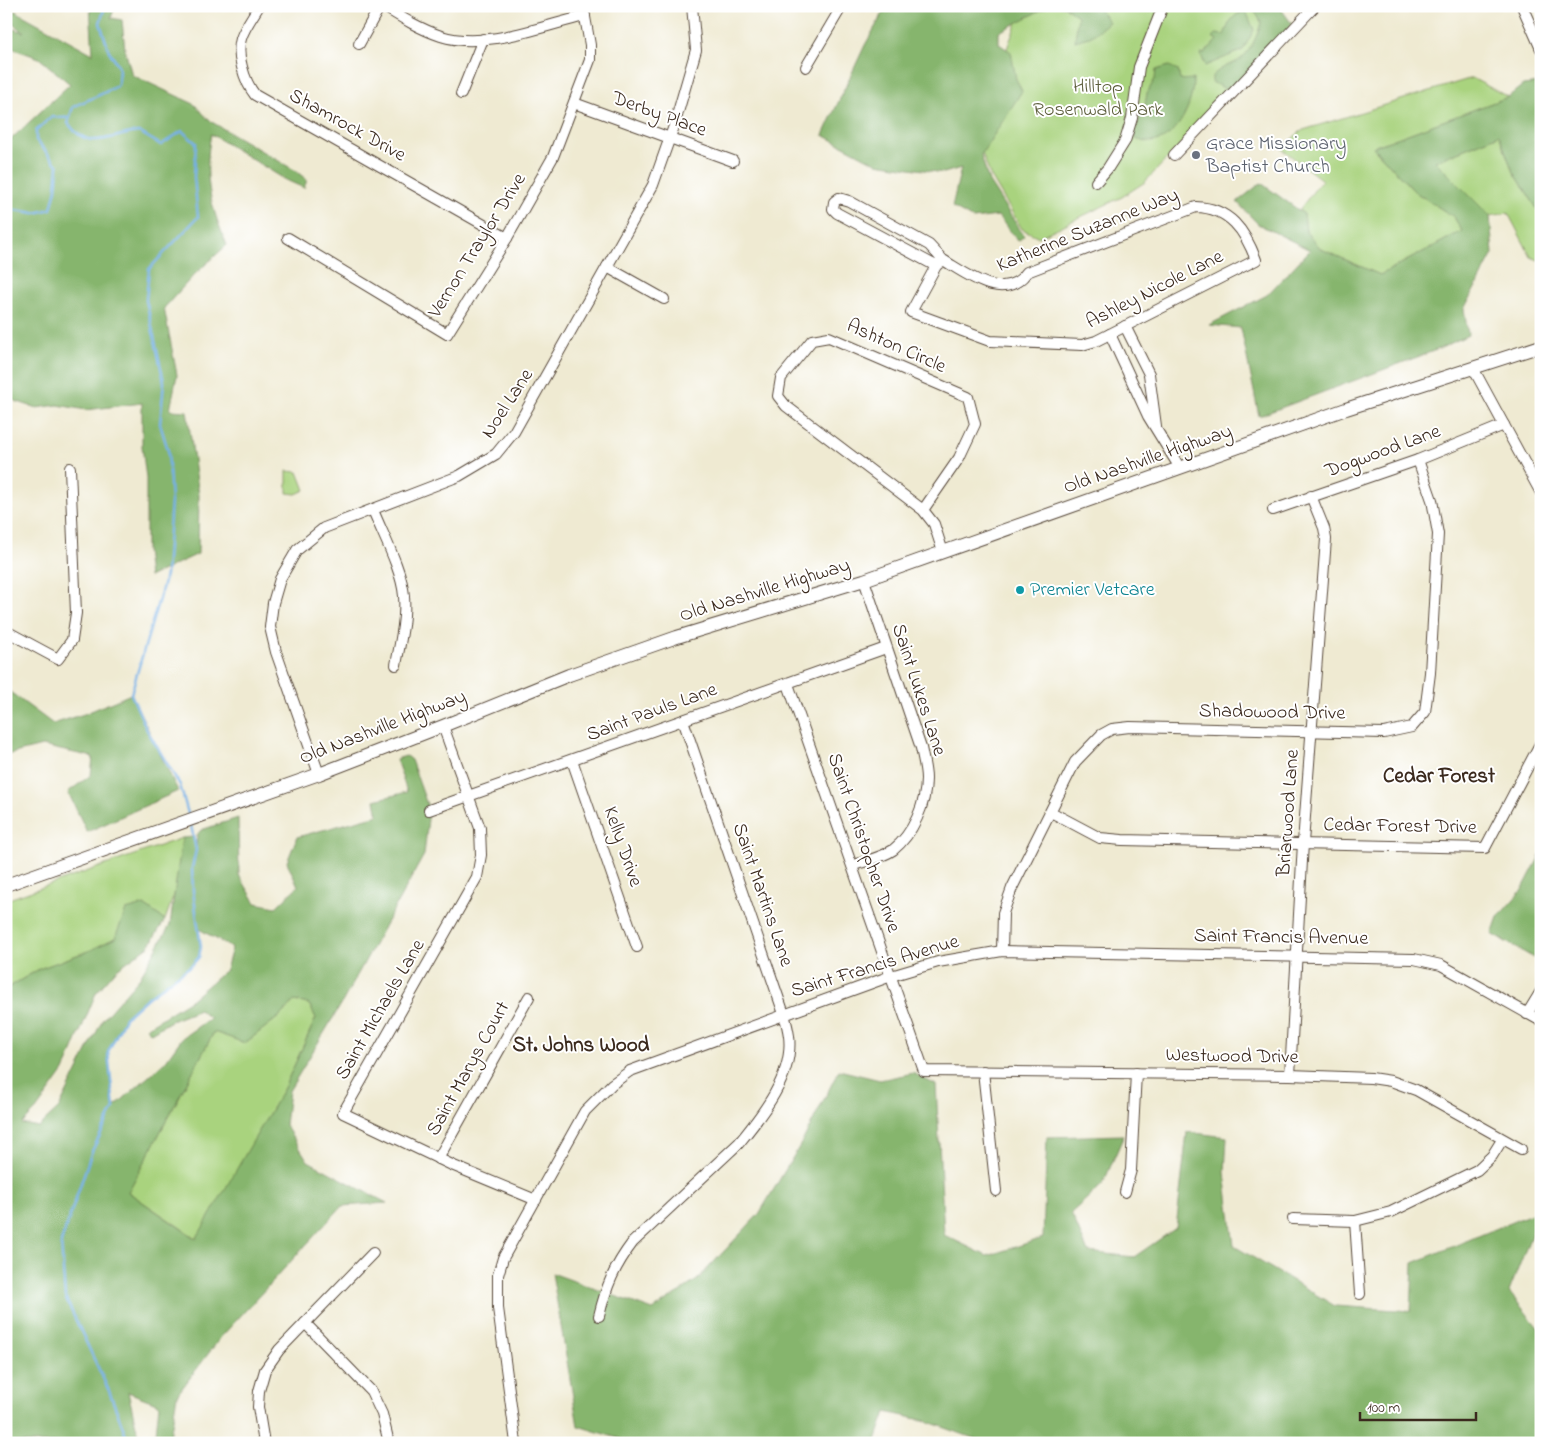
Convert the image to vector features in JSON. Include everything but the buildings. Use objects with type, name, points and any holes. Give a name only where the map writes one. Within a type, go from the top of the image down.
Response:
[{"type":"main road","name":"Old Nashville Highway","points":[[6,885],[319,774],[578,672],[677,637],[864,580],[1346,409],[1541,346]]},
{"type":"street","name":"Shamrock Drive","points":[[259,6],[242,34],[238,54],[247,84],[256,95],[507,238]]},
{"type":"street","points":[[359,44],[382,6],[417,27],[443,37],[467,41],[491,39],[584,11]]},
{"type":"street","name":"Noel Lane","points":[[319,774],[276,652],[270,627],[273,603],[280,579],[297,550],[324,528],[459,476],[496,454],[514,432],[653,185],[670,137],[696,50],[692,6]]},
{"type":"street","points":[[806,66],[842,6]]},
{"type":"street","points":[[1096,182],[1108,168],[1125,141],[1132,118],[1139,68],[1163,6]]},
{"type":"street","points":[[1174,156],[1315,6]]},
{"type":"street","points":[[1522,6],[1541,49]]},
{"type":"street","name":"Vernon Traylor Drive","points":[[288,238],[447,334],[507,238],[553,157],[590,60],[590,45],[584,11]]},
{"type":"street","points":[[461,94],[483,39]]},
{"type":"street","name":"Derby Place","points":[[574,103],[733,161]]},
{"type":"street","points":[[840,198],[849,201],[929,245],[940,263],[837,212],[833,209],[834,202],[840,198]]},
{"type":"street","name":"Katherine Suzanne Way","points":[[940,263],[984,284],[1003,288],[1022,279],[1026,272],[1196,207],[1208,207],[1230,218],[1247,236],[1256,260],[1246,264]]},
{"type":"street","name":"Ashley Nicole Lane","points":[[940,263],[911,312],[990,341],[1082,345],[1110,334],[1246,264]]},
{"type":"street","points":[[607,267],[664,299]]},
{"type":"street","points":[[1124,326],[1147,370],[1156,426]]},
{"type":"street","points":[[1110,334],[1148,416],[1156,426],[1180,468]]},
{"type":"street","name":"Ashton Circle","points":[[923,510],[959,458],[975,424],[968,397],[829,337],[812,340],[781,378],[778,396],[786,406],[923,510],[934,524],[943,552]]},
{"type":"street","points":[[1473,368],[1541,493]]},
{"type":"street","points":[[1130,378],[1147,370]]},
{"type":"street","name":"Dogwood Lane","points":[[1273,510],[1418,460],[1504,425]]},
{"type":"street","name":"Shadowood Drive","points":[[1002,951],[1002,927],[1006,901],[1081,754],[1101,735],[1112,729],[1402,731],[1412,727],[1425,712],[1430,673],[1438,534],[1432,500],[1418,460]]},
{"type":"street","points":[[6,631],[58,659],[72,640],[76,613],[70,468]]},
{"type":"street","name":"Briarwood Lane","points":[[1290,1075],[1303,843],[1313,731],[1326,539],[1324,528],[1311,496]]},
{"type":"street","points":[[372,510],[396,566],[404,595],[403,625],[396,665]]},
{"type":"street","name":"Saint Lukes Lane","points":[[854,866],[892,851],[905,838],[917,817],[925,793],[926,776],[921,748],[864,580]]},
{"type":"street","name":"Saint Pauls Lane","points":[[429,810],[886,648]]},
{"type":"street","name":"Saint Christopher Drive","points":[[788,684],[854,866],[924,1071]]},
{"type":"street","name":"Saint Martins Lane","points":[[599,1316],[607,1284],[632,1242],[739,1143],[760,1116],[778,1084],[787,1060],[790,1037],[784,1014],[683,720]]},
{"type":"street","name":"Saint Michaels Lane","points":[[443,726],[480,828],[482,855],[477,877],[343,1113],[438,1158],[536,1200]]},
{"type":"street","name":"Cedar Forest Drive","points":[[1051,812],[1100,838],[1178,842],[1485,848],[1541,742]]},
{"type":"street","name":"Kelly Drive","points":[[572,760],[637,947]]},
{"type":"street","name":"Saint Francis Avenue","points":[[516,1443],[498,1308],[498,1275],[503,1258],[585,1111],[612,1084],[630,1071],[646,1064],[890,976],[938,962],[1002,951],[1414,958],[1449,969],[1541,1022]]},
{"type":"street","points":[[1527,1014],[1541,991]]},
{"type":"street","name":"Saint Marys Court","points":[[438,1158],[529,997]]},
{"type":"street","name":"Westwood Drive","points":[[924,1071],[1290,1075],[1391,1081],[1436,1099],[1502,1140],[1521,1149]]},
{"type":"street","points":[[983,1071],[996,1191]]},
{"type":"street","points":[[1125,1192],[1131,1170],[1136,1073]]},
{"type":"street","points":[[1293,1219],[1355,1221],[1391,1212],[1477,1170],[1492,1156],[1502,1140]]},
{"type":"street","points":[[1355,1221],[1360,1294]]},
{"type":"street","points":[[264,1443],[258,1407],[261,1380],[279,1350],[373,1253]]},
{"type":"street","points":[[305,1323],[370,1391],[382,1414],[389,1443]]},
{"type":"green space","points":[[6,6],[93,54],[90,6],[115,6],[111,18],[122,20],[125,50],[132,75],[194,104],[210,121],[296,171],[307,180],[304,188],[286,180],[211,134],[208,164],[210,191],[216,217],[227,245],[194,275],[164,308],[177,375],[170,410],[187,411],[199,495],[198,554],[149,577],[146,550],[146,478],[142,446],[142,403],[86,410],[58,405],[36,408],[6,398],[6,144],[70,84],[39,58],[6,46],[6,27],[24,32],[6,19]]},
{"type":"green space","points":[[887,6],[1049,6],[999,32],[999,44],[1011,52],[1016,79],[1022,91],[981,155],[989,182],[1024,236],[1018,241],[998,216],[973,219],[952,207],[961,168],[944,173],[876,163],[823,135],[865,45]]},
{"type":"green space","name":"Hilltop Rosenwald Park","points":[[1023,6],[1259,6],[1289,31],[1145,182],[1122,197],[1039,237],[1022,229],[990,175],[982,153],[1003,59]]},
{"type":"green space","points":[[1064,6],[1101,6],[1100,10],[1109,22],[1092,36],[1075,41],[1078,16]]},
{"type":"green space","points":[[1252,6],[1279,6],[1292,24],[1231,92],[1212,82],[1212,76],[1241,59],[1252,45],[1261,22]]},
{"type":"green space","points":[[1246,11],[1254,30],[1243,50],[1205,66],[1201,54],[1205,53],[1217,40],[1212,37],[1216,34],[1224,35],[1234,17]]},
{"type":"green space","points":[[1169,66],[1178,70],[1180,80],[1193,79],[1192,91],[1184,116],[1168,135],[1158,141],[1147,142],[1134,138],[1134,130],[1144,111],[1147,93],[1155,79],[1156,70]]},
{"type":"green space","points":[[1472,78],[1508,97],[1373,147],[1415,192],[1454,217],[1462,231],[1380,275],[1321,249],[1306,232],[1304,214],[1299,210],[1322,180],[1282,149],[1300,131]]},
{"type":"green space","points":[[1539,83],[1541,215],[1512,169],[1499,135],[1435,161],[1490,216],[1493,254],[1464,309],[1468,335],[1439,349],[1259,416],[1241,328],[1209,325],[1267,295],[1310,250],[1258,224],[1237,202],[1261,183],[1304,214],[1306,232],[1321,249],[1380,275],[1462,231],[1454,217],[1415,192],[1373,147],[1508,97],[1523,85]]},
{"type":"green space","points":[[1499,135],[1512,169],[1541,215],[1541,261],[1531,257],[1508,213],[1490,216],[1435,161]]},
{"type":"green space","points":[[287,471],[298,472],[305,490],[296,494],[287,493]]},
{"type":"green space","points":[[6,689],[53,724],[84,714],[131,694],[178,791],[87,832],[68,792],[91,775],[93,757],[42,746],[6,755]]},
{"type":"green space","points":[[406,756],[411,760],[429,810],[424,855],[339,1008],[289,1091],[285,1125],[308,1161],[387,1203],[342,1206],[221,1337],[177,1395],[169,1443],[155,1443],[159,1404],[128,1392],[140,1443],[6,1443],[6,989],[39,969],[91,950],[115,938],[126,910],[144,905],[165,920],[149,946],[117,969],[96,993],[64,1071],[36,1110],[22,1124],[39,1127],[59,1108],[103,1019],[140,977],[170,925],[182,838],[194,837],[196,847],[197,835],[201,830],[238,818],[239,875],[256,903],[276,907],[298,886],[287,862],[297,837],[378,815],[375,800],[407,792],[396,759]],"holes":[[[199,929],[232,948],[226,970],[192,999],[146,1028],[151,1033],[171,1021],[199,1010],[210,1018],[182,1038],[165,1062],[114,1107],[108,1052],[125,1018],[147,998],[192,965],[199,957],[201,947]],[[294,1001],[309,1004],[316,1018],[284,1088],[196,1239],[128,1192],[214,1032],[245,1043],[280,1016]]]},
{"type":"green space","points":[[182,838],[175,892],[165,920],[144,905],[115,938],[91,950],[39,969],[6,989],[6,900]]},
{"type":"green space","points":[[1541,854],[1541,962],[1492,934],[1498,917],[1522,890]]},
{"type":"green space","points":[[294,1001],[309,1004],[316,1018],[284,1088],[197,1239],[128,1192],[214,1032],[245,1043],[280,1016]]},
{"type":"green space","points":[[839,1070],[880,1080],[913,1073],[936,1085],[944,1235],[987,1256],[1043,1238],[1047,1137],[1124,1135],[1103,1184],[1071,1213],[1088,1252],[1134,1257],[1176,1228],[1187,1132],[1227,1137],[1225,1172],[1234,1246],[1335,1306],[1411,1311],[1413,1263],[1541,1210],[1509,1292],[1541,1331],[1541,1443],[987,1443],[926,1421],[886,1412],[875,1443],[634,1443],[578,1426],[552,1273],[653,1310],[697,1280],[759,1214],[802,1142]]},
{"type":"waterway","points":[[105,6],[100,23],[109,51],[119,67],[118,85],[73,107],[68,123],[76,132],[92,140],[139,132],[161,145],[182,131],[196,143],[194,177],[198,217],[149,269],[146,300],[164,382],[160,424],[168,450],[171,501],[166,575],[131,694],[147,730],[180,785],[189,817]]},
{"type":"waterway","points":[[6,216],[15,210],[35,213],[51,209],[56,189],[58,166],[36,140],[36,131],[51,117],[69,118]]},
{"type":"waterway","points":[[129,1443],[109,1391],[65,1297],[61,1242],[92,1151],[114,1108],[108,1052],[125,1018],[147,998],[192,965],[199,957],[201,947],[193,891],[192,868],[196,850],[191,825]]},
{"type":"place","name":"Grace Missionary Baptist Church","points":[[1196,155]]},
{"type":"place","name":"Premier Vetcare","points":[[1020,590]]},
{"type":"district","name":"Cedar Forest","points":[[1439,777]]},
{"type":"district","name":"St. Johns Wood","points":[[581,1046]]}]
